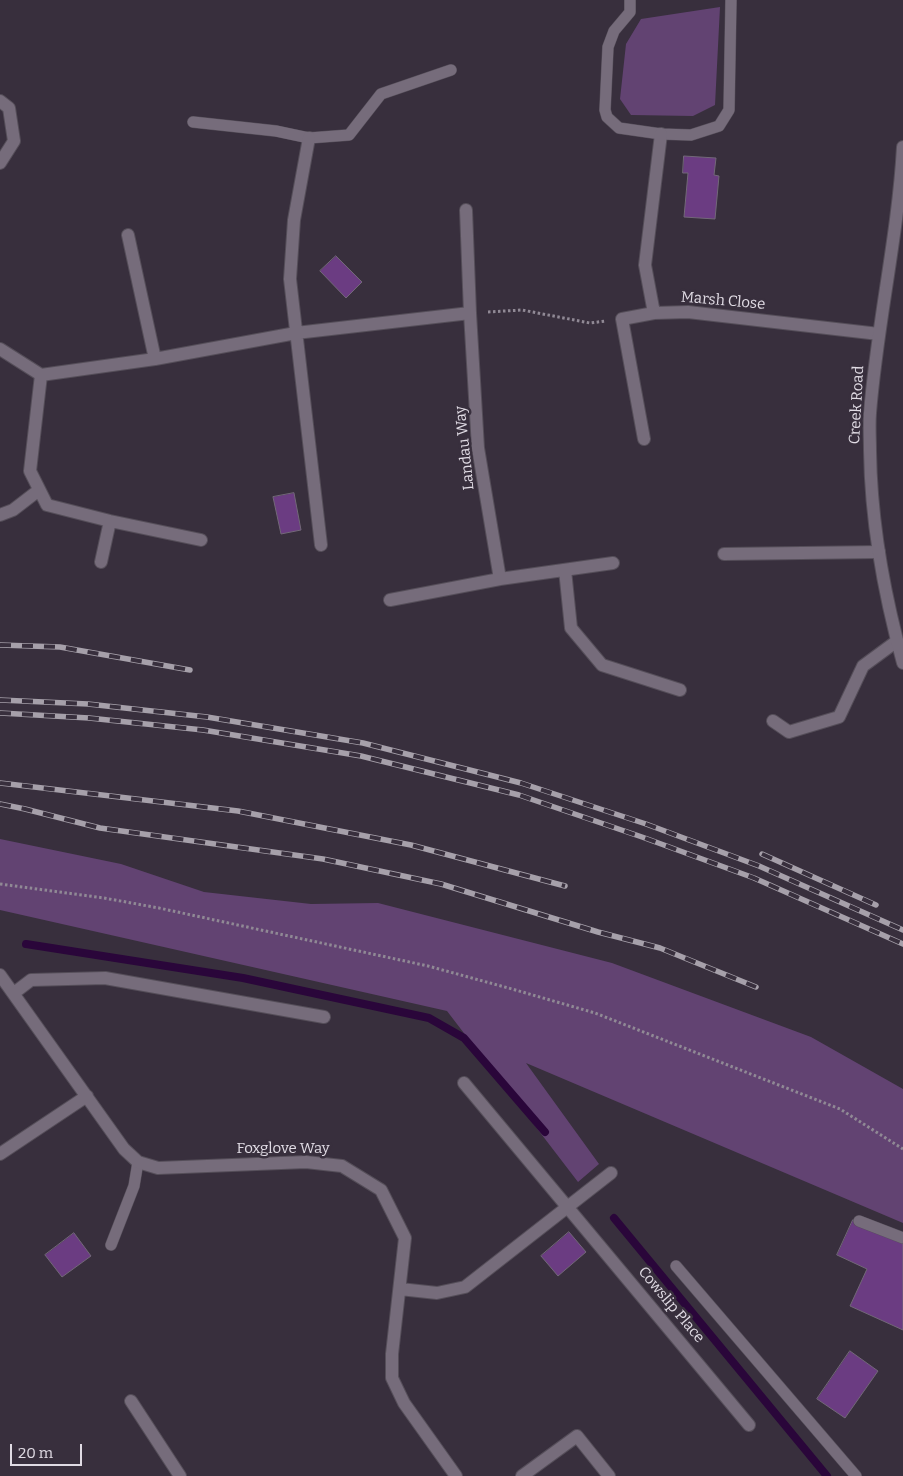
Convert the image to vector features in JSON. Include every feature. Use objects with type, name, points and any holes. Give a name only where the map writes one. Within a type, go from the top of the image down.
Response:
[{"type":"street","points":[[0,102],[10,108],[14,141],[0,163]]},
{"type":"street","points":[[654,313],[645,265],[661,134]]},
{"type":"street","points":[[308,138],[294,220],[290,279],[321,545]]},
{"type":"street","name":"Creek Road","points":[[903,147],[901,186],[879,334],[870,415],[871,483],[879,552],[903,663]]},
{"type":"street","name":"Landau Way","points":[[466,210],[478,448],[500,579]]},
{"type":"street","points":[[128,235],[155,359]]},
{"type":"street","name":"Marsh Close","points":[[622,320],[654,313],[688,312],[879,334]]},
{"type":"street","points":[[0,349],[41,375],[155,359],[296,333],[470,313]]},
{"type":"street","points":[[622,320],[644,439]]},
{"type":"street","points":[[41,375],[30,471],[47,505],[110,521],[201,540]]},
{"type":"street","points":[[0,515],[12,510],[39,490]]},
{"type":"street","points":[[101,562],[110,521]]},
{"type":"street","points":[[724,554],[879,552]]},
{"type":"street","points":[[390,600],[500,579],[614,563]]},
{"type":"street","points":[[565,570],[570,628],[602,665],[680,690]]},
{"type":"street","points":[[773,721],[789,732],[839,717],[863,666],[897,641]]},
{"type":"street","points":[[0,974],[124,1149],[138,1162]]},
{"type":"street","points":[[14,993],[31,980],[106,978],[324,1017]]},
{"type":"street","name":"Cowslip Place","points":[[464,1083],[749,1425]]},
{"type":"street","points":[[0,1154],[88,1096]]},
{"type":"street","name":"Foxglove Way","points":[[138,1162],[158,1168],[306,1162],[342,1166],[382,1190],[405,1238],[392,1354],[392,1378],[404,1403],[456,1476]]},
{"type":"street","points":[[400,1289],[438,1293],[465,1287],[611,1173]]},
{"type":"street","points":[[131,1401],[180,1476]]},
{"type":"street","points":[[522,1476],[577,1436],[609,1476]]},
{"type":"lane","points":[[630,0],[630,12],[614,31],[608,47],[604,110],[619,128],[661,134],[691,135],[719,126],[729,110],[731,0]]},
{"type":"lane","points":[[193,122],[276,131],[308,138],[349,135],[381,94],[451,70]]},
{"type":"lane","points":[[111,1246],[134,1186],[138,1162]]},
{"type":"lane","points":[[859,1221],[903,1238]]},
{"type":"lane","points":[[676,1266],[856,1476]]},
{"type":"path","points":[[470,313],[522,310],[590,323],[622,320]]},
{"type":"path","points":[[0,884],[104,898],[428,966],[595,1013],[840,1109],[903,1149]]},
{"type":"shaded area","points":[[720,7],[715,105],[693,116],[631,115],[620,99],[626,44],[641,19]]},
{"type":"shaded area","points":[[0,839],[121,864],[204,892],[311,904],[378,903],[612,963],[811,1037],[903,1089],[903,1223],[526,1063],[599,1164],[578,1182],[447,1011],[0,910]]},
{"type":"building","points":[[684,156],[716,158],[714,175],[719,176],[715,219],[684,217],[688,173],[683,173]]},
{"type":"building","points":[[336,256],[362,282],[346,298],[320,271]]},
{"type":"building","points":[[294,493],[301,530],[281,534],[273,497]]},
{"type":"building","points":[[853,1220],[903,1243],[903,1330],[850,1306],[867,1269],[837,1255]]},
{"type":"building","points":[[569,1232],[586,1252],[558,1276],[541,1256]]},
{"type":"building","points":[[74,1233],[91,1256],[62,1277],[45,1255]]},
{"type":"building","points":[[850,1351],[878,1371],[845,1418],[817,1399]]},
{"type":"waterway","points":[[26,944],[243,978],[429,1018],[464,1038],[545,1132]]},
{"type":"waterway","points":[[614,1218],[827,1476]]},
{"type":"railway","points":[[0,645],[60,647],[190,670]]},
{"type":"railway","points":[[0,700],[88,704],[207,717],[363,743],[521,783],[646,824],[759,866],[903,930]]},
{"type":"railway","points":[[0,713],[89,718],[203,730],[361,756],[519,795],[754,878],[903,944]]},
{"type":"railway","points":[[0,783],[238,811],[411,845],[565,886]]},
{"type":"railway","points":[[0,804],[100,828],[323,859],[441,884],[598,932],[660,948],[756,987]]},
{"type":"railway","points":[[762,854],[876,905]]}]
